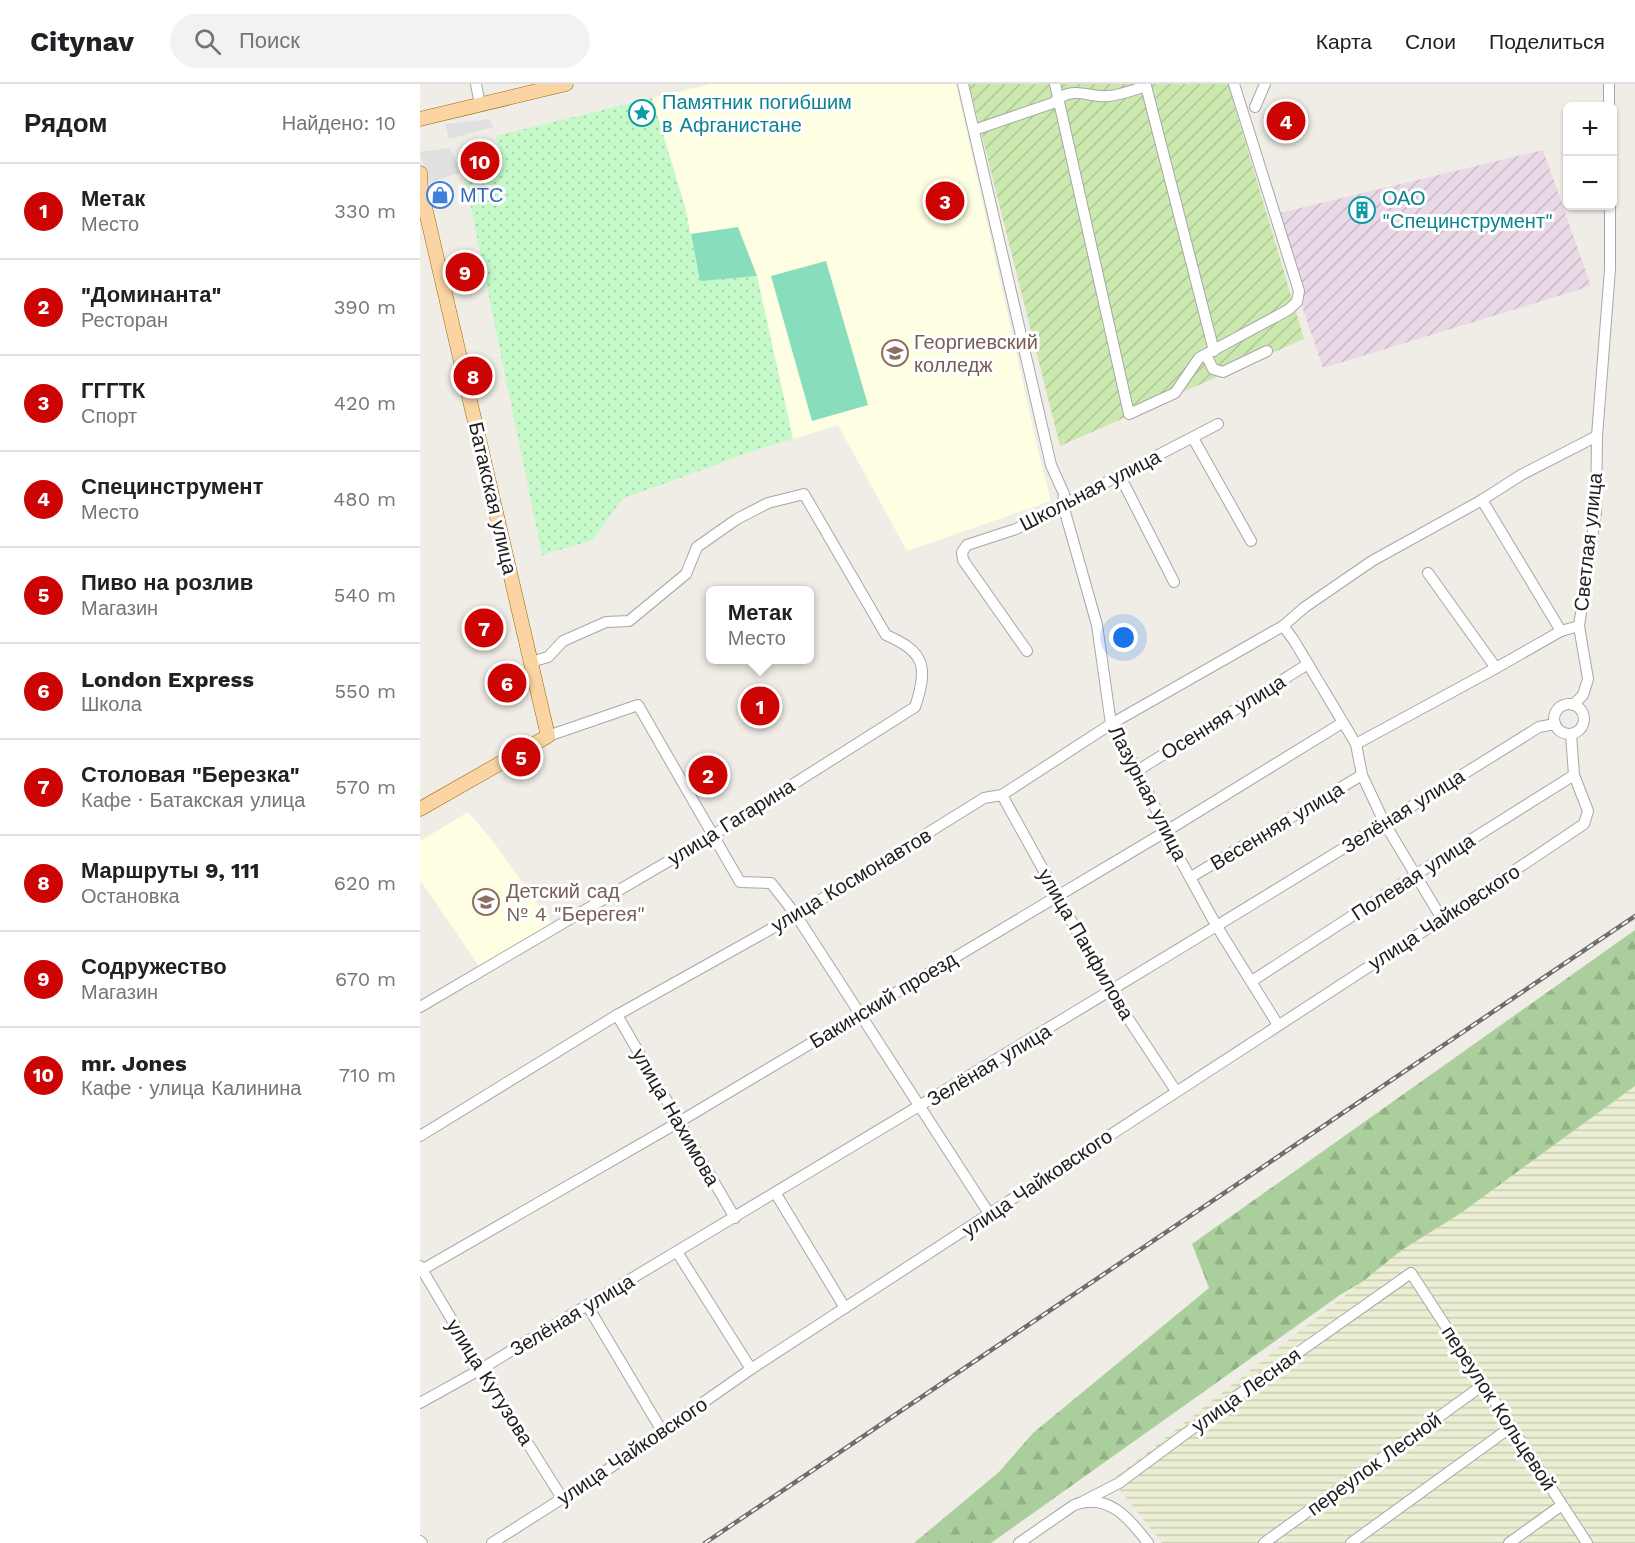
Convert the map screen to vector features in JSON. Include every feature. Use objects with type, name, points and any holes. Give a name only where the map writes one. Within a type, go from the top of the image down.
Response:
[{"type":"main road","points":[[422,121],[566,84]]},
{"type":"main road","name":"Батакская улица","points":[[420,173],[420,189],[548,736]]},
{"type":"main road","points":[[420,809],[548,736]]},
{"type":"street","points":[[476,84],[480,105]]},
{"type":"street","name":"Лазурная улица","points":[[963,84],[1051,465],[1064,494],[1063,505],[1096,626],[1111,724],[1137,771],[1165,832],[1216,925],[1278,1025]]},
{"type":"street","points":[[1055,84],[1129,414],[1175,393],[1199,358],[1288,310],[1297,302],[1299,291],[1234,84]]},
{"type":"street","points":[[1254,107],[1264,84]]},
{"type":"street","points":[[1609,84],[1609,102]]},
{"type":"street","points":[[974,130],[1053,103],[1059,97],[1082,92],[1104,97],[1119,95],[1146,85],[1213,369],[1223,372],[1267,351]]},
{"type":"street","name":"Светлая улица","points":[[1356,744],[1496,669],[1561,631],[1579,626],[1596,511],[1597,435],[1610,269],[1610,210]]},
{"type":"street","name":"Школьная улица","points":[[1027,651],[963,560],[962,552],[967,545],[1016,529],[1218,424]]},
{"type":"street","name":"улица Космонавтов","points":[[420,1136],[617,1016],[796,915],[984,798],[1002,795],[1111,724],[1283,626],[1305,607],[1372,561],[1482,500],[1521,475],[1597,435]]},
{"type":"street","points":[[1193,438],[1251,541]]},
{"type":"street","points":[[1119,476],[1174,582]]},
{"type":"street","name":"улица Гагарина","points":[[420,1007],[713,835],[915,707],[922,687],[923,666],[902,642],[886,635],[804,494],[768,503],[737,519],[697,547],[686,574],[629,621],[606,622],[563,641],[548,657],[531,662]]},
{"type":"street","points":[[1482,500],[1561,631]]},
{"type":"street","points":[[1428,573],[1496,669]]},
{"type":"street","points":[[1283,626],[1356,744],[1362,775],[1385,824],[1442,920]]},
{"type":"street","points":[[1573,705],[1583,695],[1588,679],[1579,626]]},
{"type":"street","name":"Осенняя улица","points":[[1137,771],[1308,664]]},
{"type":"street","points":[[548,736],[638,705],[740,882],[771,883],[796,915],[990,1215]]},
{"type":"street","points":[[1573,705],[1579,708],[1584,720],[1580,729],[1571,734],[1564,734],[1555,724],[1554,719],[1558,709],[1562,706],[1573,705]]},
{"type":"street","name":"Бакинский проезд","points":[[421,1269],[680,1122],[1165,832],[1342,723]]},
{"type":"street","name":"Зелёная улица","points":[[420,1403],[776,1194],[1385,824],[1539,727],[1555,724]]},
{"type":"street","points":[[1571,734],[1574,775]]},
{"type":"street","name":"Весенняя улица","points":[[1191,877],[1362,775]]},
{"type":"street","name":"улица Чайковского","points":[[492,1543],[607,1470],[751,1369],[1442,920],[1584,824],[1588,811],[1574,775]]},
{"type":"street","name":"Полевая улица","points":[[1252,981],[1574,775]]},
{"type":"street","name":"улица Панфилова","points":[[1002,795],[1110,991],[1176,1091]]},
{"type":"street","name":"улица Нахимова","points":[[617,1016],[735,1218]]},
{"type":"street","points":[[776,1194],[845,1308]]},
{"type":"street","points":[[676,1252],[751,1369]]},
{"type":"street","name":"улица Кутузова","points":[[421,1269],[562,1498]]},
{"type":"street","name":"переулок Кольцевой","points":[[1411,1274],[1587,1543]]},
{"type":"street","name":"улица Лесная","points":[[1019,1543],[1058,1515],[1119,1483],[1230,1400],[1411,1274]]},
{"type":"street","points":[[587,1305],[662,1431]]},
{"type":"street","name":"переулок Лесной","points":[[1264,1543],[1484,1385]]},
{"type":"street","points":[[1352,1543],[1511,1427]]},
{"type":"street","points":[[1115,1508],[1119,1483]]},
{"type":"street","points":[[1080,1503],[1105,1504],[1115,1508],[1131,1521],[1148,1543]]},
{"type":"street","points":[[1509,1543],[1562,1505]]},
{"type":"shaded area","name":"Георгиевский колледж","points":[[711,84],[956,84],[1051,501],[907,551],[838,425],[793,439],[757,277],[700,281],[685,207],[652,98]]},
{"type":"shaded area","points":[[490,119],[493,127],[449,139],[445,124]]},
{"type":"shaded area","points":[[450,148],[462,172],[428,183],[420,152]]},
{"type":"shaded area","points":[[1543,150],[1591,286],[1323,368],[1271,215]]},
{"type":"shaded area","name":"Детский сад № 4 \"Берегея\"","points":[[468,812],[492,840],[552,924],[479,966],[420,880],[420,841]]},
{"type":"shaded area","points":[[1635,1086],[1635,1543],[1162,1543],[1112,1480],[1402,1250],[1461,1213]]},
{"type":"green space","points":[[969,84],[1228,84],[1304,339],[1060,446]]},
{"type":"green space","points":[[652,98],[685,207],[700,280],[757,276],[793,439],[759,449],[622,499],[593,540],[542,555],[465,179],[504,167],[496,136]]},
{"type":"green space","points":[[738,227],[757,276],[700,281],[691,234]]},
{"type":"green space","points":[[826,261],[868,405],[812,421],[771,276]]},
{"type":"green space","points":[[1635,930],[1635,1086],[1461,1213],[1402,1250],[1362,1282],[1340,1295],[991,1543],[914,1543],[999,1472],[1033,1433],[1209,1288],[1192,1244]]},
{"type":"railway","points":[[705,1543],[1635,916]]},
{"type":"place","name":"Памятник погибшим в Афганистане","points":[[642,113]]},
{"type":"place","name":"Специнструмент","points":[[1286,121]]},
{"type":"place","name":"mr. Jones","points":[[480,161]]},
{"type":"place","name":"МТС","points":[[440,195]]},
{"type":"place","name":"ГГГТК","points":[[945,201]]},
{"type":"place","name":"ОАО \"Специнструмент\"","points":[[1362,210]]},
{"type":"place","name":"Содружество","points":[[465,272]]},
{"type":"place","name":"Георгиевский колледж","points":[[895,353]]},
{"type":"place","name":"Маршруты 9, 111","points":[[473,376]]},
{"type":"place","name":"Столовая \"Березка\"","points":[[484,628]]},
{"type":"place","name":"London Express","points":[[507,683]]},
{"type":"place","name":"Метак","points":[[760,706]]},
{"type":"place","name":"Пиво на розлив","points":[[521,757]]},
{"type":"place","name":"\"Доминанта\"","points":[[708,775]]},
{"type":"place","name":"Детский сад № 4 \"Берегея\"","points":[[486,902]]}]
